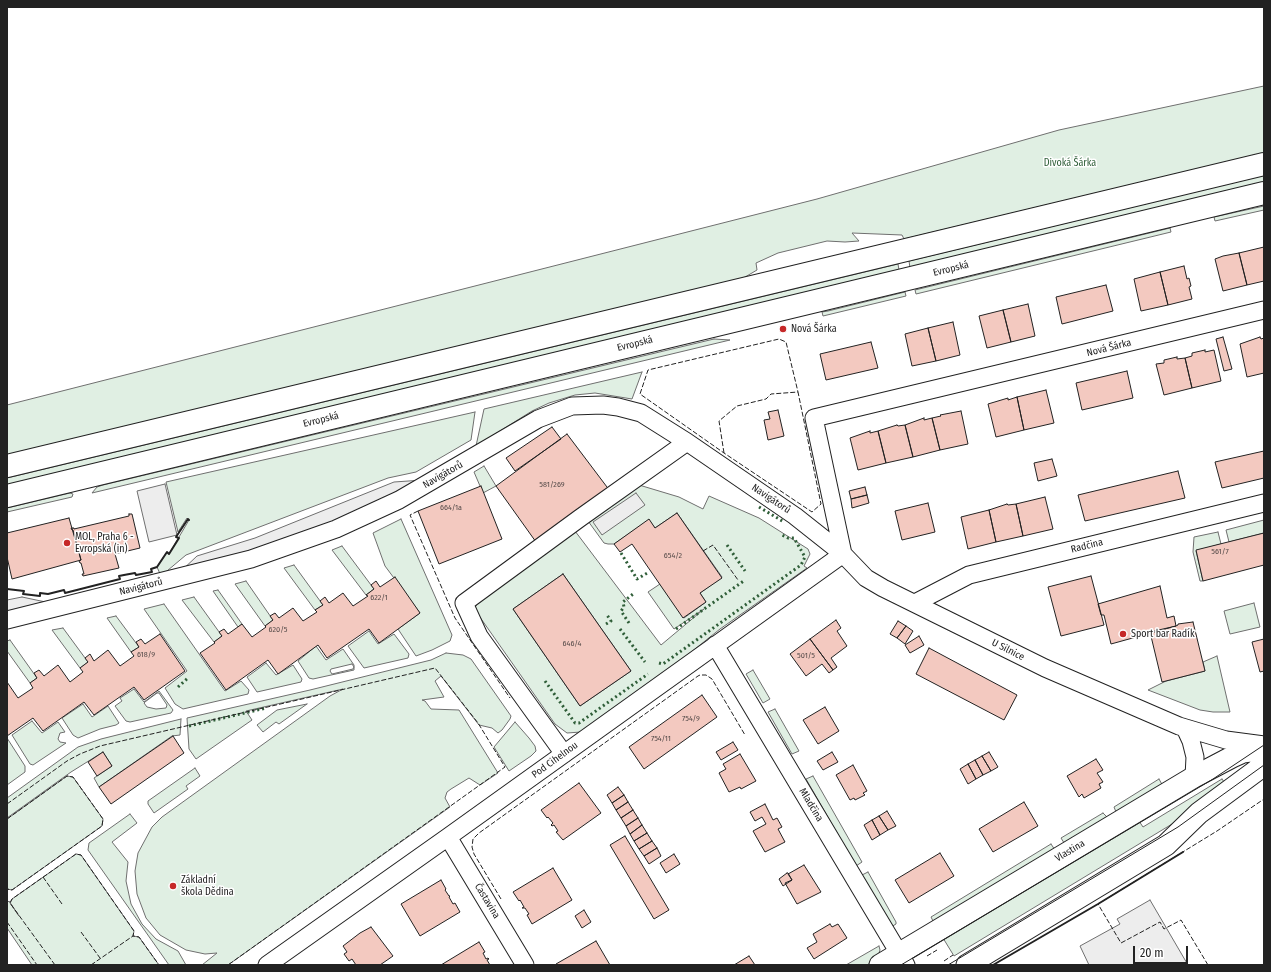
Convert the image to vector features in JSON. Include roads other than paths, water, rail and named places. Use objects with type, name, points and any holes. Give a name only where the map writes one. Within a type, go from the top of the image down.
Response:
[{"type":"main road","points":[[7,466],[1264,164]]},
{"type":"main road","name":"Evropská","points":[[7,496],[1264,193]]},
{"type":"street","name":"Nová Šárka","points":[[843,554],[814,418],[1264,310]]},
{"type":"street","name":"Navigátorů","points":[[7,620],[251,559],[336,529],[399,500],[538,419],[572,406],[603,405],[630,409],[641,413],[687,442],[795,516],[843,554]]},
{"type":"street","points":[[564,754],[480,636],[464,603],[687,442]]},
{"type":"street","name":"Radčina","points":[[915,603],[969,576],[1264,503]]},
{"type":"street","name":"U Silnice","points":[[843,554],[866,578],[1045,668],[1179,726],[1226,740],[1264,745]]},
{"type":"street","name":"Pod Cihelnou","points":[[267,965],[843,554]]},
{"type":"street","name":"Mladčina","points":[[715,645],[903,959]]},
{"type":"street","points":[[1185,728],[1191,741],[1195,757],[1194,777]]},
{"type":"street","name":"Vlastina","points":[[880,965],[903,959],[1194,777],[1238,754],[1264,749]]},
{"type":"street","points":[[967,965],[1166,845],[1199,813],[1264,765]]},
{"type":"street","name":"Častavina","points":[[448,837],[525,965]]},
{"type":"tram line","points":[[901,965],[1213,779],[1264,745]]},
{"type":"tram line","points":[[948,965],[1178,827],[1264,765]]},
{"type":"place","name":"Nová Šárka","points":[[783,329]]},
{"type":"place","name":"MOL, Praha 6 - Evropská (in)","points":[[67,543]]},
{"type":"place","name":"Sport bar Radík","points":[[1123,634]]},
{"type":"place","name":"Základní škola Dědina","points":[[173,886]]},
{"type":"park label","name":"Divoká Šárka","points":[[1070,163]]}]
